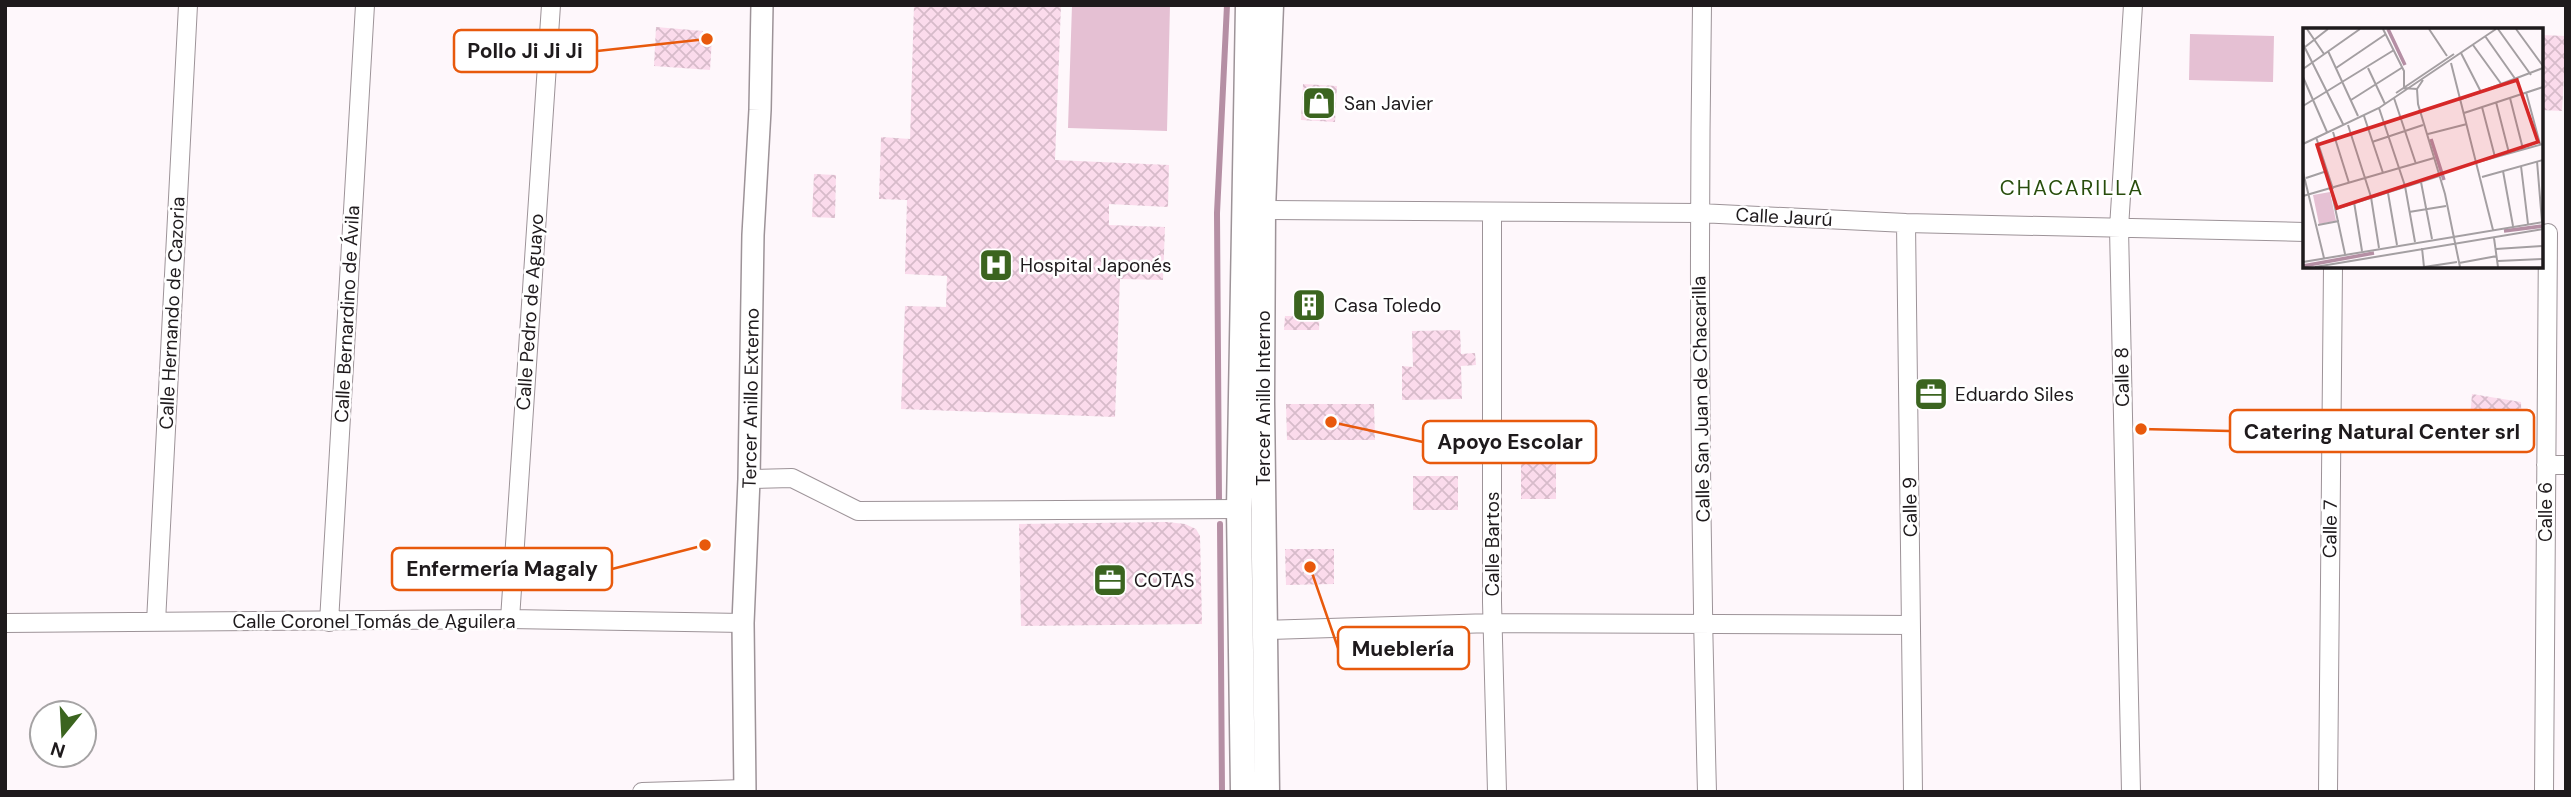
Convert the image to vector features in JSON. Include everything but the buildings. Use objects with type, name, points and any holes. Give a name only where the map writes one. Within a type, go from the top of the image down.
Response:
[{"type":"main road","name":"Tercer Anillo Interno","points":[[1243,792],[1239,509],[1248,5]]},
{"type":"main road","points":[[1243,274],[1255,217],[1261,5]]},
{"type":"main road","name":"Tercer Anillo Interno","points":[[1267,792],[1262,402],[1263,221],[1271,5]]},
{"type":"main road","points":[[1263,221],[1254,308],[1256,481],[1249,497],[1239,509],[1251,523],[1254,534],[1255,681],[1266,733]]},
{"type":"street","name":"Calle Hernando de Cazoria","points":[[156,622],[188,5]]},
{"type":"street","name":"Calle Bernardino de Ávila","points":[[329,622],[365,5]]},
{"type":"street","name":"Calle Pedro de Aguayo","points":[[510,620],[551,5]]},
{"type":"street","name":"Tercer Anillo Externo","points":[[745,790],[743,623],[762,5]]},
{"type":"street","name":"Calle San Juan de Chacarilla","points":[[1702,5],[1699,213],[1707,792]]},
{"type":"street","name":"Calle 8","points":[[2131,792],[2119,228],[2133,5]]},
{"type":"street","name":"Calle Jaurú","points":[[1263,221],[1492,212],[1699,213],[1906,223],[2303,232]]},
{"type":"street","name":"Calle Bartos","points":[[1492,212],[1492,623],[1497,792]]},
{"type":"street","name":"Calle 9","points":[[1906,223],[1913,792]]},
{"type":"street","name":"Calle 6","points":[[2543,792],[2546,465],[2552,233]]},
{"type":"street","name":"Calle 7","points":[[2328,792],[2333,268]]},
{"type":"street","points":[[2546,465],[2566,465]]},
{"type":"street","points":[[749,479],[792,478],[858,510],[1239,509]]},
{"type":"street","name":"Calle Coronel Tomás de Aguilera","points":[[5,623],[510,620],[743,623]]},
{"type":"street","points":[[1266,629],[1492,623],[1911,625]]},
{"type":"street","points":[[642,792],[745,790]]},
{"type":"shaded area","points":[[1072,5],[1170,5],[1167,131],[1068,128]]},
{"type":"shaded area","points":[[2190,34],[2274,36],[2273,82],[2189,80]]},
{"type":"waterway","points":[[1219,499],[1217,213],[1227,5]]},
{"type":"waterway","points":[[1220,524],[1222,792]]},
{"type":"place","name":"Pollo Ji Ji Ji","points":[[707,39]]},
{"type":"place","name":"San Javier","points":[[1319,103]]},
{"type":"place","name":"Hospital Japonés","points":[[996,265]]},
{"type":"place","name":"Casa Toledo","points":[[1309,305]]},
{"type":"place","name":"Eduardo Siles","points":[[1931,394]]},
{"type":"place","name":"Apoyo Escolar","points":[[1331,422]]},
{"type":"place","name":"Catering Natural Center srl","points":[[2141,429]]},
{"type":"place","name":"Enfermería Magaly","points":[[705,545]]},
{"type":"place","name":"Mueblería","points":[[1310,567]]},
{"type":"place","name":"COTAS","points":[[1110,580]]},
{"type":"district","name":"CHACARILLA","points":[[2072,188]]}]
